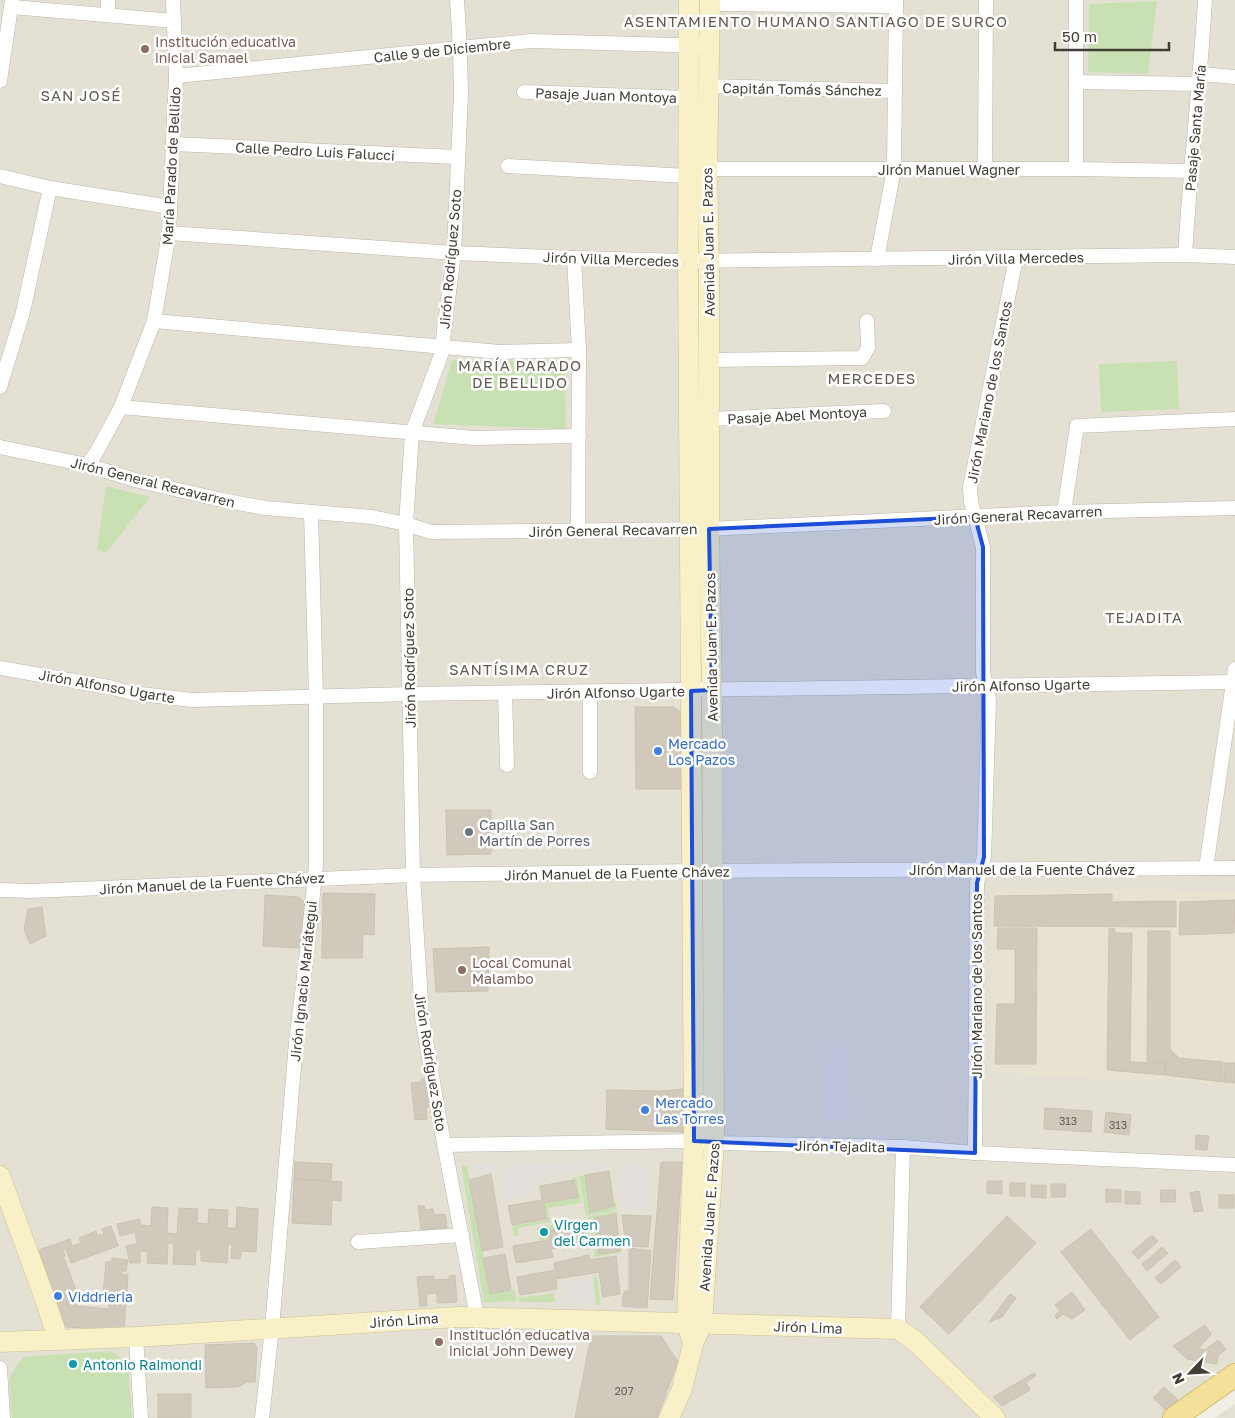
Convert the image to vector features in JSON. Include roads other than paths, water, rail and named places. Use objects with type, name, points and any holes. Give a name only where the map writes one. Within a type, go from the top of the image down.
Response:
[{"type":"main road","points":[[1174,1418],[1235,1375]]},
{"type":"street","points":[[108,0],[108,15]]},
{"type":"street","name":"María Parado de Bellido","points":[[86,465],[99,447],[121,407],[154,321],[169,233],[176,76],[173,0]]},
{"type":"street","name":"Jirón Rodríguez Soto","points":[[457,0],[461,94],[454,253],[441,355],[412,433],[406,524],[413,875],[422,1017],[477,1317]]},
{"type":"street","name":"Avenida Juan E. Pazos","points":[[689,0],[688,261],[700,529],[712,690],[703,871],[694,1141],[694,1323]]},
{"type":"street","points":[[985,169],[986,0]]},
{"type":"street","points":[[1076,0],[1076,169]]},
{"type":"street","name":"Pasaje Santa María","points":[[1185,256],[1200,79],[1204,0]]},
{"type":"street","points":[[710,2],[896,3],[894,169],[877,259]]},
{"type":"street","name":"Avenida Juan E. Pazos","points":[[694,1323],[714,1142],[703,871],[691,691],[700,529],[709,419],[707,169],[710,2]]},
{"type":"street","points":[[0,82],[8,19],[12,3],[174,21]]},
{"type":"street","name":"Calle 9 de Diciembre","points":[[176,76],[510,42],[709,46]]},
{"type":"street","points":[[1076,82],[1235,77]]},
{"type":"street","name":"Capitán Tomás Sánchez","points":[[708,86],[895,91]]},
{"type":"street","name":"Pasaje Juan Montoya","points":[[524,92],[688,98]]},
{"type":"street","name":"Calle Pedro Luis Falucci","points":[[173,144],[457,157]]},
{"type":"street","points":[[508,166],[688,176]]},
{"type":"street","name":"Jirón Manuel Wagner","points":[[707,169],[1076,169],[1191,171]]},
{"type":"street","points":[[0,176],[50,188],[170,207]]},
{"type":"street","points":[[0,387],[22,312],[50,188]]},
{"type":"street","name":"Jirón Villa Mercedes","points":[[169,233],[454,253],[688,261],[1235,257]]},
{"type":"street","points":[[574,258],[579,350],[578,530]]},
{"type":"street","name":"Jirón Mariano de los Santos","points":[[975,1153],[977,883],[984,857],[989,700],[983,672],[983,547],[970,487],[1016,258]]},
{"type":"street","points":[[154,321],[500,352],[579,350]]},
{"type":"street","points":[[709,360],[862,358],[868,348],[867,321]]},
{"type":"street","points":[[121,407],[474,438],[578,436]]},
{"type":"street","name":"Pasaje Abel Montoya","points":[[709,419],[884,411]]},
{"type":"street","points":[[1064,512],[1077,426],[1235,419]]},
{"type":"street","name":"Jirón General Recavarren","points":[[0,447],[86,465],[181,492],[265,508],[372,517],[406,524],[431,532],[700,529],[1064,512],[1235,508]]},
{"type":"street","name":"Jirón Ignacio Mariátegui","points":[[262,1418],[272,1328],[296,1043],[316,865],[316,698],[311,512]]},
{"type":"street","name":"Jirón Alfonso Ugarte","points":[[0,668],[109,687],[132,693],[192,700],[410,694],[986,686],[1234,677]]},
{"type":"street","points":[[1206,868],[1234,677]]},
{"type":"street","points":[[590,692],[590,772]]},
{"type":"street","points":[[505,693],[507,765]]},
{"type":"street","name":"Jirón Manuel de la Fuente Chávez","points":[[0,890],[31,891],[413,875],[703,871],[1235,868]]},
{"type":"street","name":"Jirón Tejadita","points":[[444,1145],[694,1141],[903,1147],[975,1153],[1235,1165]]},
{"type":"street","points":[[903,1147],[898,1329],[915,1341],[995,1418]]},
{"type":"street","points":[[0,1176],[58,1340]]},
{"type":"street","points":[[358,1242],[462,1235]]},
{"type":"street","name":"Jirón Lima","points":[[0,1342],[136,1337],[458,1317],[898,1329]]},
{"type":"street","points":[[669,1418],[682,1389],[693,1344],[694,1323]]},
{"type":"street","points":[[136,1337],[141,1418]]},
{"type":"street","points":[[0,1368],[3,1418]]},
{"type":"place","name":"Institución educativa inicial Samael","points":[[145,49]]},
{"type":"place","name":"Mercado Los Pazos","points":[[658,751]]},
{"type":"place","name":"Capilla San Martín de Porres","points":[[469,832]]},
{"type":"place","name":"Local Comunal Malambo","points":[[462,970]]},
{"type":"place","name":"Mercado Las Torres","points":[[645,1110]]},
{"type":"place","name":"Virgen del Carmen","points":[[544,1232]]},
{"type":"place","name":"Viddrieria","points":[[58,1296]]},
{"type":"place","name":"Institución educativa inicial John Dewey","points":[[439,1342]]},
{"type":"place","name":"Antonio Raimondi","points":[[73,1364]]},
{"type":"district","name":"ASENTAMIENTO HUMANO SANTIAGO DE SURCO","points":[[816,21]]},
{"type":"district","name":"SAN JOSÉ","points":[[81,95]]},
{"type":"district","name":"MARÍA PARADO DE BELLIDO","points":[[520,374]]},
{"type":"district","name":"MERCEDES","points":[[872,378]]},
{"type":"district","name":"TEJADITA","points":[[1144,617]]},
{"type":"district","name":"SANTÍSIMA CRUZ","points":[[519,669]]}]
